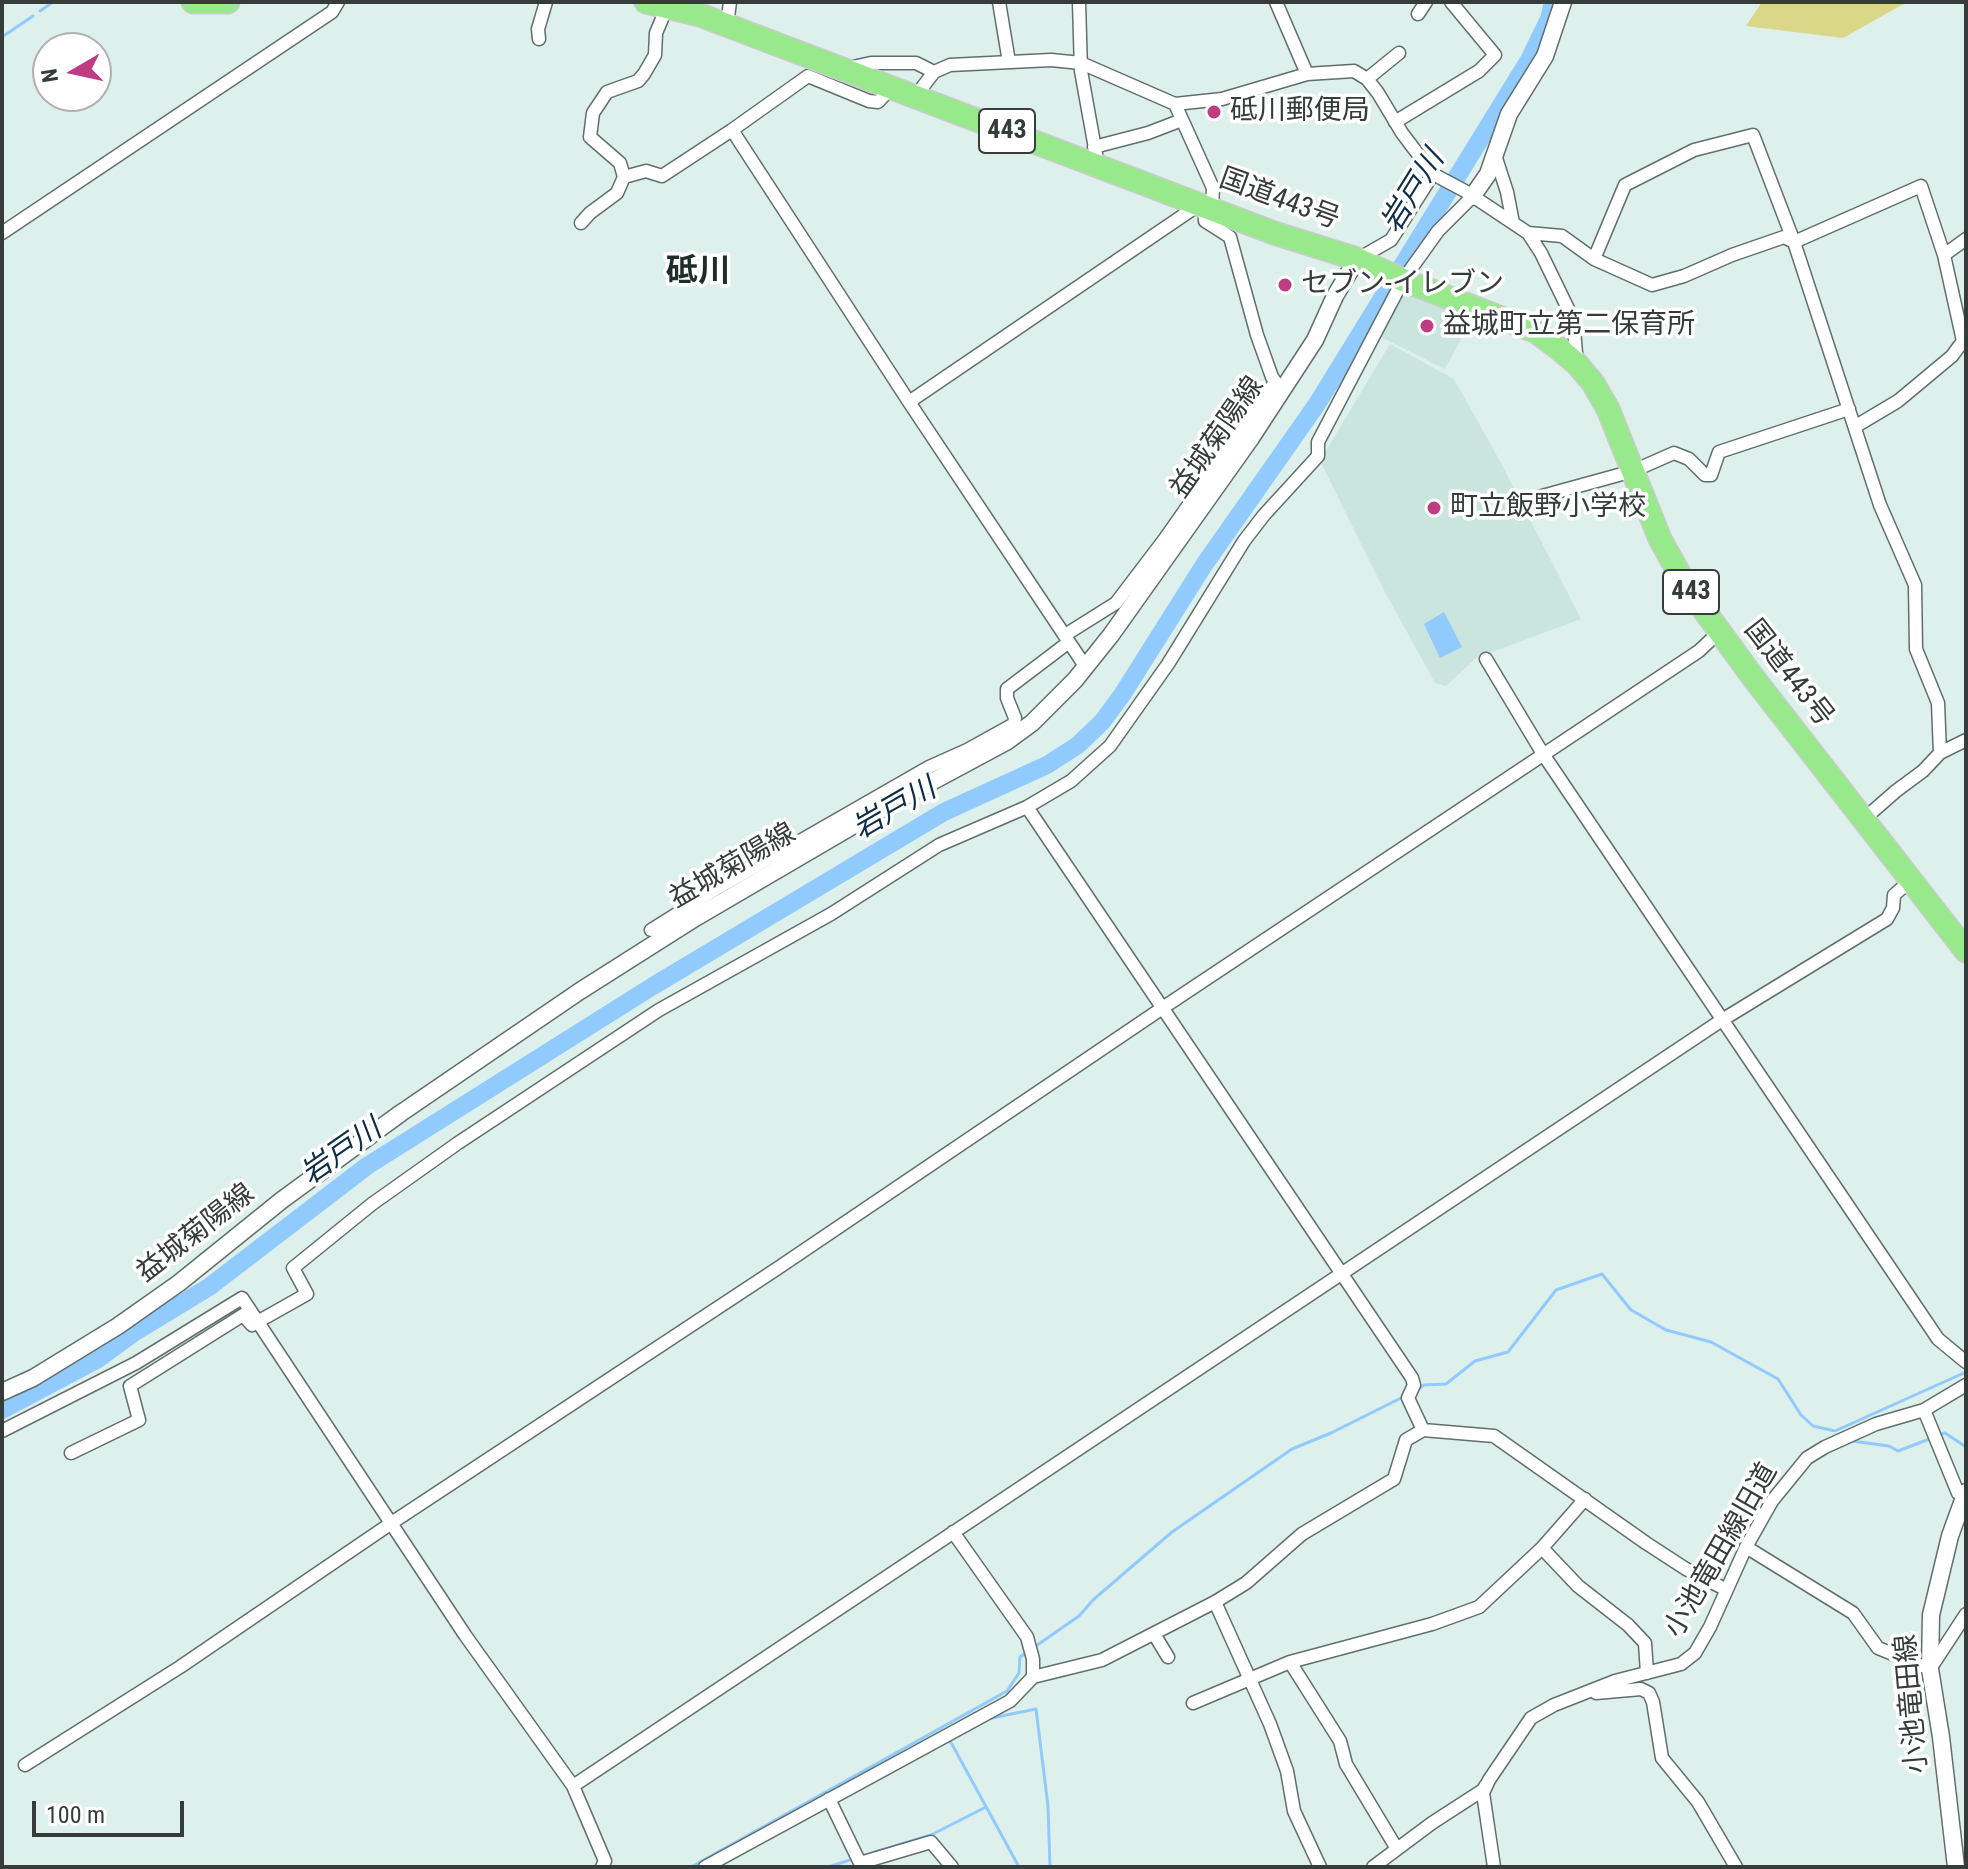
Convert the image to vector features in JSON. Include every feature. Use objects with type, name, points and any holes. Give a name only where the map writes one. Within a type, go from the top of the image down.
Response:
[{"type":"highway","points":[[193,2],[224,2]]},
{"type":"highway","name":"国道443号","points":[[660,4],[727,25],[915,97],[1094,155],[1206,206],[1274,233],[1363,262],[1535,331],[1577,364],[1593,383],[1608,409],[1660,539],[1718,633],[1966,951]]},
{"type":"main road","points":[[1469,194],[1488,174],[1509,114],[1545,56],[1563,2]]},
{"type":"main road","name":"益城菊陽線","points":[[2,1392],[33,1378],[130,1317],[401,1113],[580,991],[729,898],[883,808],[1006,742],[1055,703],[1111,635],[1279,387],[1315,340],[1335,296],[1363,262]]},
{"type":"main road","name":"小池竜田線","points":[[1956,1867],[1930,1669],[1931,1615],[1950,1536],[1965,1496]]},
{"type":"street","points":[[2,233],[332,12],[338,2]]},
{"type":"street","points":[[539,39],[538,29],[546,2]]},
{"type":"street","points":[[727,25],[730,2]]},
{"type":"street","points":[[999,2],[1009,62]]},
{"type":"street","points":[[1079,2],[1081,63],[1094,155],[1182,120]]},
{"type":"street","points":[[1276,2],[1307,74]]},
{"type":"street","points":[[1418,14],[1426,2]]},
{"type":"street","points":[[1395,122],[1479,71],[1495,55],[1451,2]]},
{"type":"street","points":[[581,223],[617,193],[624,177],[620,163],[590,137],[593,113],[607,92],[638,81],[644,74],[655,55],[660,4]]},
{"type":"street","points":[[1367,79],[1399,53]]},
{"type":"street","points":[[915,97],[934,72],[950,65],[1051,60],[1081,63],[1175,104],[1222,99],[1307,74],[1354,71],[1367,79],[1433,174],[1528,233],[1573,319],[1577,364]]},
{"type":"street","points":[[844,70],[871,63],[916,63],[934,72]]},
{"type":"street","points":[[624,177],[646,171],[662,176],[808,76],[869,101],[878,102],[891,88]]},
{"type":"street","points":[[651,930],[929,767],[1014,724],[1007,689],[1116,603],[1279,387],[1257,335],[1230,237],[1205,221],[1206,206],[1213,188],[1175,104]]},
{"type":"street","points":[[732,130],[1085,666]]},
{"type":"street","points":[[1594,259],[1625,185],[1694,150],[1753,135],[1794,242],[1880,505],[1915,585],[1916,649],[1938,703],[1940,753]]},
{"type":"street","points":[[1495,155],[1513,223]]},
{"type":"street","points":[[1363,262],[1391,240],[1433,174]]},
{"type":"street","points":[[1794,242],[1921,186],[1944,255],[1964,343],[1898,401],[1856,426]]},
{"type":"street","points":[[71,1453],[139,1420],[130,1386],[243,1315],[252,1325],[307,1294],[293,1268],[372,1204],[458,1143],[659,1010],[831,914],[939,845],[1027,807],[1071,781],[1110,746],[1168,664],[1244,541],[1318,456],[1318,442],[1403,280],[1469,194]]},
{"type":"street","points":[[909,402],[1206,206]]},
{"type":"street","points":[[1528,233],[1562,236],[1594,259],[1652,285],[1684,276],[1784,237],[1794,242]]},
{"type":"street","points":[[1944,255],[1966,239]]},
{"type":"street","points":[[1524,501],[1633,471],[1674,453],[1689,459],[1705,475],[1711,475],[1719,452],[1849,409]]},
{"type":"street","points":[[25,1765],[180,1667],[393,1522],[792,1260],[1161,1009],[1699,651],[1718,633]]},
{"type":"street","points":[[1486,659],[1543,754],[1938,1339],[1966,1362]]},
{"type":"street","points":[[1864,819],[1923,771],[1940,753],[1966,740]]},
{"type":"street","points":[[1027,807],[1412,1378],[1414,1385],[1408,1398],[1423,1430]]},
{"type":"street","points":[[573,1786],[1722,1020],[1887,919],[1893,908],[1894,895],[1911,880]]},
{"type":"street","points":[[2,1431],[136,1363],[242,1298],[465,1635],[573,1786],[605,1861],[602,1867]]},
{"type":"street","name":"小池竜田線旧道","points":[[1494,1867],[1483,1793],[1531,1718],[1615,1681],[1681,1664],[1695,1653],[1710,1627],[1725,1589],[1772,1501],[1807,1458],[1876,1424],[1924,1410],[1966,1385]]},
{"type":"street","points":[[1924,1410],[1958,1493],[1965,1496]]},
{"type":"street","points":[[705,1867],[1010,1701],[1033,1677],[1102,1660],[1215,1602],[1246,1583],[1302,1534],[1394,1479],[1406,1440],[1423,1430],[1494,1436],[1686,1569],[1725,1589]]},
{"type":"street","points":[[1193,1703],[1290,1662],[1432,1624],[1479,1607],[1542,1548],[1585,1499]]},
{"type":"street","points":[[953,1532],[1027,1637],[1033,1659],[1033,1677]]},
{"type":"street","points":[[1746,1547],[1853,1613],[1878,1648],[1930,1669],[1966,1614]]},
{"type":"street","points":[[1542,1548],[1578,1586],[1628,1625],[1645,1643],[1647,1673]]},
{"type":"street","points":[[1215,1602],[1270,1724],[1287,1771],[1294,1811],[1320,1867]]},
{"type":"street","points":[[1154,1634],[1168,1657]]},
{"type":"street","points":[[1290,1662],[1340,1741],[1346,1764],[1397,1849]]},
{"type":"street","points":[[1582,1694],[1641,1689],[1649,1693],[1662,1758],[1698,1802],[1736,1867]]},
{"type":"street","points":[[1373,1867],[1483,1790],[1489,1780]]},
{"type":"street","points":[[829,1799],[858,1865],[931,1842],[952,1867]]},
{"type":"shaded area","points":[[1762,2],[1907,2],[1843,38],[1746,26]]},
{"type":"shaded area","name":"益城町立第二保育所","points":[[1403,289],[1474,315],[1445,369],[1379,336]]},
{"type":"shaded area","name":"町立飯野小学校","points":[[1390,344],[1454,379],[1581,619],[1476,658],[1446,686],[1435,683],[1385,592],[1320,461]]},
{"type":"water","points":[[1444,612],[1462,647],[1440,658],[1424,624]]},
{"type":"waterway","points":[[40,11],[53,2]]},
{"type":"waterway","name":"岩戸川","points":[[2,1410],[98,1359],[135,1332],[209,1287],[367,1166],[653,986],[944,812],[1047,765],[1078,745],[1102,722],[1122,695],[1204,565],[1317,404],[1529,60],[1549,19],[1553,2]]},
{"type":"waterway","points":[[2,37],[33,16]]},
{"type":"waterway","points":[[1415,1391],[1424,1385],[1446,1384],[1475,1361],[1508,1352],[1556,1290],[1602,1274],[1631,1310],[1666,1330],[1711,1342],[1778,1379],[1801,1415],[1813,1426],[1835,1431],[1966,1372]]},
{"type":"waterway","points":[[1033,1648],[1079,1616],[1093,1600],[1172,1532],[1292,1449],[1405,1396]]},
{"type":"waterway","points":[[1939,1435],[1945,1433],[1966,1447]]},
{"type":"waterway","points":[[1852,1441],[1889,1446],[1898,1451],[1932,1438]]},
{"type":"waterway","points":[[691,1867],[1007,1691],[1019,1673],[1020,1657],[1027,1652]]},
{"type":"waterway","points":[[987,1719],[1036,1709],[1048,1806],[1050,1867]]},
{"type":"waterway","points":[[948,1737],[1019,1867]]},
{"type":"waterway","points":[[875,1852],[931,1835],[986,1807]]},
{"type":"waterway","points":[[828,1867],[853,1859]]},
{"type":"place","name":"砥川郵便局","points":[[1214,112]]},
{"type":"place","name":"セブン-イレブン","points":[[1285,285]]},
{"type":"place","name":"益城町立第二保育所","points":[[1427,326]]},
{"type":"place","name":"町立飯野小学校","points":[[1434,508]]},
{"type":"district","name":"砥川","points":[[698,273]]}]
